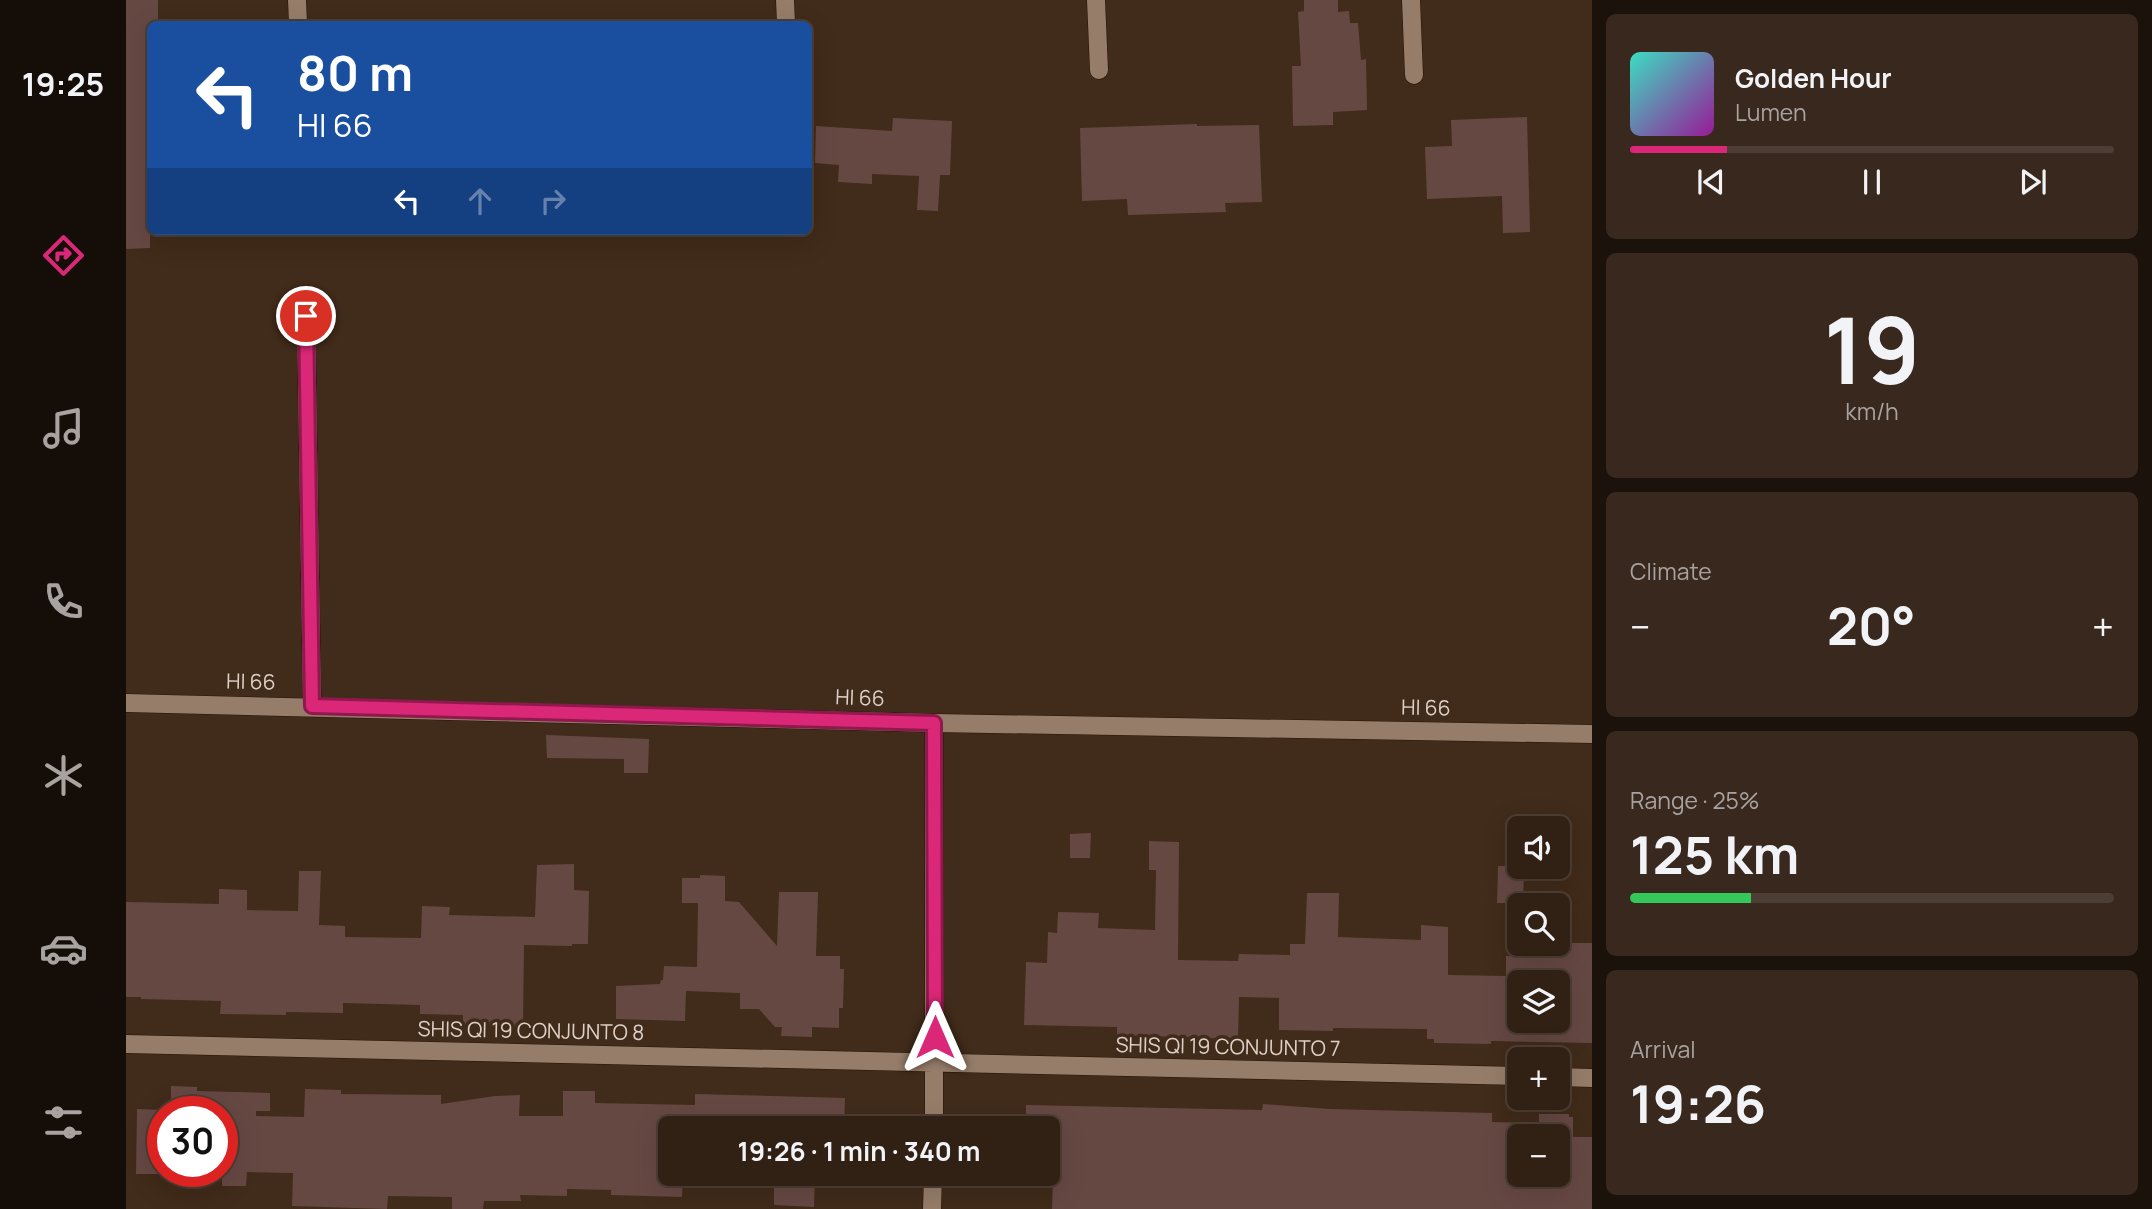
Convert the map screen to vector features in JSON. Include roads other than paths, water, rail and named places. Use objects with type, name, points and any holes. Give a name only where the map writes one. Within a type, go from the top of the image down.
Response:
[{"type":"street","points":[[298,0],[298,21]]},
{"type":"street","points":[[785,0],[786,21]]},
{"type":"street","points":[[1096,0],[1099,70]]},
{"type":"street","points":[[1411,0],[1414,75]]},
{"type":"street","points":[[306,316],[312,706]]},
{"type":"street","name":"HI 66","points":[[126,702],[934,723],[1592,734]]},
{"type":"street","points":[[934,723],[934,1116]]},
{"type":"street","name":"SHIS QI 19 CONJUNTO 8","points":[[126,1044],[935,1063]]},
{"type":"street","name":"SHIS QI 19 CONJUNTO 7","points":[[935,1063],[1507,1076]]},
{"type":"street","points":[[1570,1077],[1592,1078]]},
{"type":"street","points":[[932,1209],[933,1186]]}]
